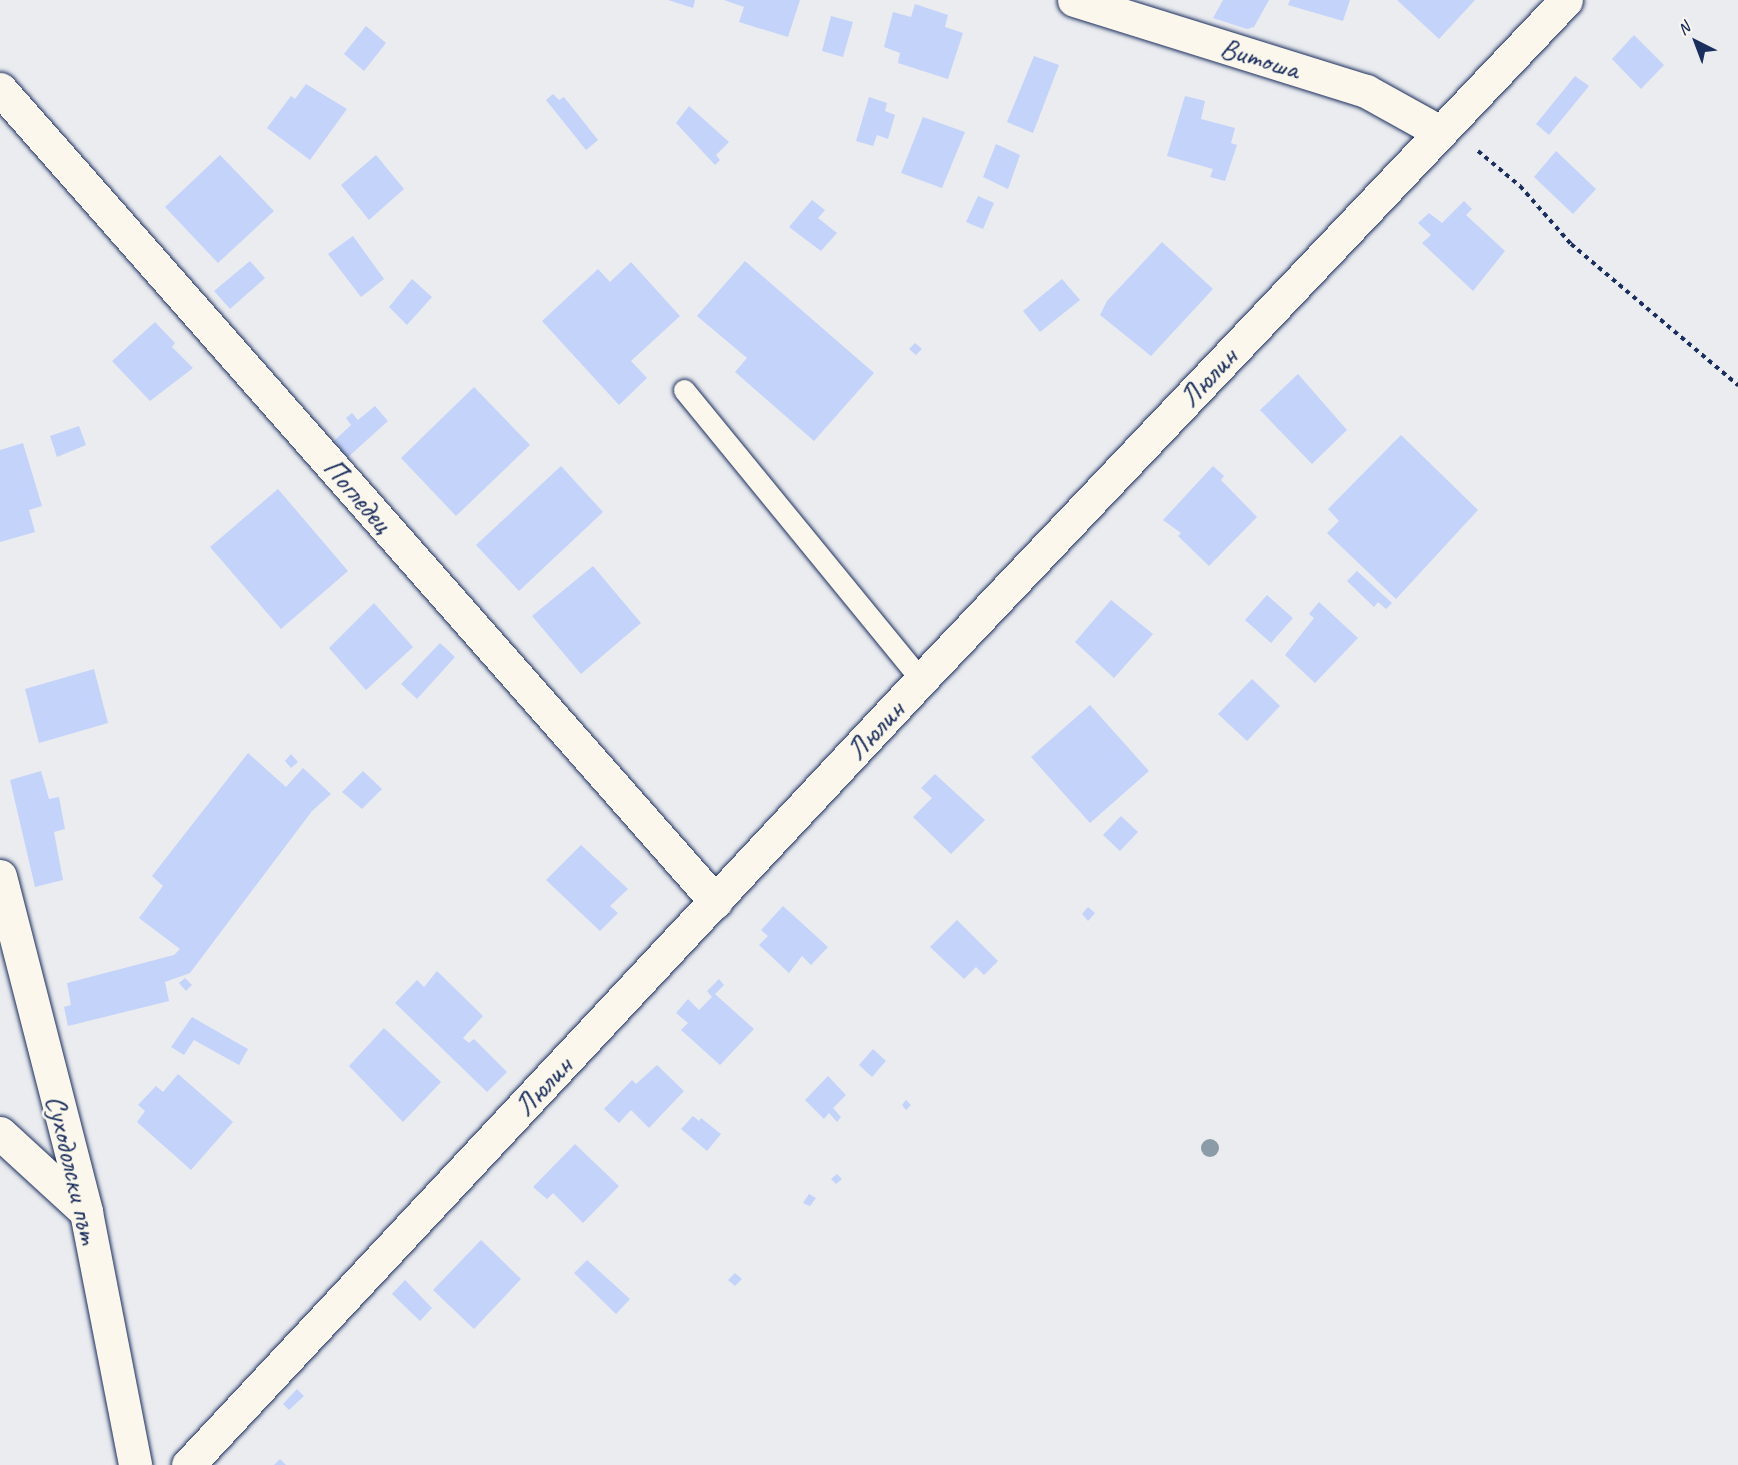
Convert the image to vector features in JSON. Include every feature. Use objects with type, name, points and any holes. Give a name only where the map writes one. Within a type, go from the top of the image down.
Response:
[{"type":"street","name":"Витоша","points":[[1074,0],[1366,92],[1444,128]]},
{"type":"street","name":"Люлин","points":[[188,1465],[921,680],[1566,0]]},
{"type":"street","name":"Погледец","points":[[0,89],[716,902]]},
{"type":"street","name":"Суходолски път","points":[[0,876],[86,1212],[135,1465]]},
{"type":"street","points":[[0,1133],[86,1212]]},
{"type":"lane","points":[[684,390],[921,680]]},
{"type":"path","points":[[1444,128],[1520,186],[1571,244],[1738,385]]},
{"type":"building","points":[[668,0],[695,0],[693,8]]},
{"type":"building","points":[[724,0],[800,0],[788,37],[739,22],[744,7]]},
{"type":"building","points":[[1223,0],[1269,0],[1254,27],[1247,29],[1213,18]]},
{"type":"building","points":[[1290,0],[1350,0],[1343,21],[1288,5]]},
{"type":"building","points":[[1397,0],[1475,0],[1439,39]]},
{"type":"building","points":[[915,4],[948,15],[945,27],[963,33],[948,79],[898,63],[900,53],[884,47],[893,12],[911,17]]},
{"type":"building","points":[[831,16],[853,22],[843,57],[822,51]]},
{"type":"building","points":[[366,26],[386,43],[364,71],[344,54]]},
{"type":"building","points":[[1634,35],[1664,65],[1641,89],[1612,59]]},
{"type":"building","points":[[1034,56],[1059,65],[1033,133],[1007,122]]},
{"type":"building","points":[[1575,76],[1589,86],[1549,135],[1536,124]]},
{"type":"building","points":[[306,84],[347,109],[310,160],[267,128],[291,96],[295,99]]},
{"type":"building","points":[[553,94],[559,100],[564,97],[598,140],[586,150],[546,100]]},
{"type":"building","points":[[1185,96],[1205,101],[1201,119],[1235,128],[1231,143],[1237,145],[1225,181],[1210,177],[1213,169],[1167,156]]},
{"type":"building","points":[[869,97],[887,103],[885,111],[895,115],[888,139],[877,135],[873,146],[856,141]]},
{"type":"building","points":[[689,106],[729,142],[716,155],[720,160],[715,165],[676,123]]},
{"type":"building","points":[[923,117],[965,132],[942,188],[901,173]]},
{"type":"building","points":[[996,144],[1020,155],[1008,189],[983,177]]},
{"type":"building","points":[[1556,151],[1596,189],[1573,214],[1534,177]]},
{"type":"building","points":[[220,155],[274,211],[218,263],[165,207]]},
{"type":"building","points":[[376,155],[404,189],[369,220],[341,185]]},
{"type":"building","points":[[978,196],[994,203],[983,229],[966,222]]},
{"type":"building","points":[[812,200],[825,210],[818,218],[837,233],[821,251],[789,227]]},
{"type":"building","points":[[1464,201],[1472,209],[1466,215],[1505,251],[1473,291],[1422,243],[1431,235],[1418,223],[1429,213],[1442,223]]},
{"type":"building","points":[[353,236],[384,279],[361,297],[328,254]]},
{"type":"building","points":[[1162,242],[1213,289],[1151,356],[1100,315],[1107,301]]},
{"type":"building","points":[[250,261],[265,278],[230,309],[214,291]]},
{"type":"building","points":[[745,261],[874,373],[814,441],[735,372],[747,358],[697,316]]},
{"type":"building","points":[[631,262],[680,316],[631,361],[647,378],[619,405],[542,321],[598,269],[610,282]]},
{"type":"building","points":[[412,279],[432,297],[407,325],[389,307]]},
{"type":"building","points":[[1062,279],[1080,300],[1040,332],[1023,311]]},
{"type":"building","points":[[155,322],[175,343],[172,347],[193,368],[150,401],[112,361]]},
{"type":"building","points":[[915,343],[922,349],[916,355],[909,349]]},
{"type":"building","points":[[1298,374],[1347,430],[1312,464],[1260,410]]},
{"type":"building","points":[[474,387],[530,445],[456,516],[401,458]]},
{"type":"building","points":[[375,406],[388,421],[347,458],[334,441],[351,425],[346,418],[352,413],[358,420]]},
{"type":"building","points":[[79,426],[86,445],[57,457],[50,436]]},
{"type":"building","points":[[1401,435],[1478,510],[1396,599],[1327,533],[1339,521],[1328,509]]},
{"type":"building","points":[[23,443],[42,506],[29,510],[35,532],[0,542],[0,450]]},
{"type":"building","points":[[561,466],[603,512],[519,591],[476,545]]},
{"type":"building","points":[[1213,466],[1224,476],[1221,480],[1257,517],[1209,566],[1178,536],[1181,533],[1163,520]]},
{"type":"building","points":[[278,489],[348,571],[281,629],[210,547]]},
{"type":"building","points":[[593,566],[641,623],[581,674],[532,616]]},
{"type":"building","points":[[1357,571],[1392,603],[1386,609],[1378,602],[1374,607],[1347,581]]},
{"type":"building","points":[[1267,595],[1293,618],[1271,643],[1245,620]]},
{"type":"building","points":[[1111,600],[1153,634],[1114,678],[1075,642]]},
{"type":"building","points":[[1319,602],[1358,638],[1315,683],[1285,655],[1314,618],[1309,614]]},
{"type":"building","points":[[374,603],[413,647],[366,690],[329,648]]},
{"type":"building","points":[[440,643],[455,657],[417,699],[401,684]]},
{"type":"building","points":[[94,669],[108,723],[39,743],[25,689]]},
{"type":"building","points":[[1252,679],[1280,706],[1247,741],[1218,714]]},
{"type":"building","points":[[1090,705],[1149,771],[1090,823],[1031,757]]},
{"type":"building","points":[[248,753],[286,787],[303,768],[331,794],[312,811],[190,973],[165,982],[169,1001],[68,1026],[64,1007],[71,1005],[67,983],[174,955],[180,949],[139,918],[163,886],[152,876]]},
{"type":"building","points":[[291,754],[298,762],[291,768],[285,761]]},
{"type":"building","points":[[41,771],[49,799],[59,797],[65,829],[54,832],[63,880],[35,887],[10,780]]},
{"type":"building","points":[[363,771],[382,789],[362,809],[342,792]]},
{"type":"building","points":[[935,774],[985,820],[951,854],[913,817],[932,798],[921,788]]},
{"type":"building","points":[[1121,816],[1138,832],[1120,851],[1103,835]]},
{"type":"building","points":[[581,845],[628,889],[610,906],[618,913],[600,931],[546,880]]},
{"type":"building","points":[[783,906],[828,947],[811,965],[802,956],[789,973],[759,945],[768,936],[761,930]]},
{"type":"building","points":[[1088,907],[1095,913],[1088,921],[1082,914]]},
{"type":"building","points":[[957,920],[998,961],[984,975],[976,967],[964,979],[930,947]]},
{"type":"building","points":[[437,971],[483,1016],[463,1038],[469,1043],[474,1039],[507,1072],[487,1092],[395,1003],[417,980],[424,987]]},
{"type":"building","points":[[185,978],[192,985],[186,991],[179,983]]},
{"type":"building","points":[[719,979],[724,985],[715,994],[754,1029],[720,1065],[681,1030],[688,1023],[676,1013],[688,999],[699,1010],[712,997],[707,991]]},
{"type":"building","points":[[192,1017],[248,1049],[239,1065],[194,1040],[184,1055],[171,1047]]},
{"type":"building","points":[[384,1028],[441,1082],[403,1122],[349,1066]]},
{"type":"building","points":[[873,1049],[886,1061],[872,1077],[859,1065]]},
{"type":"building","points":[[657,1065],[684,1091],[649,1128],[631,1110],[619,1123],[604,1109],[632,1080],[636,1084]]},
{"type":"building","points":[[178,1074],[233,1122],[191,1170],[137,1122],[145,1111],[138,1105],[156,1086],[163,1092]]},
{"type":"building","points":[[828,1076],[846,1095],[833,1108],[841,1117],[837,1122],[829,1113],[824,1119],[805,1100]]},
{"type":"building","points":[[906,1100],[911,1105],[906,1110],[902,1105]]},
{"type":"building","points":[[693,1116],[699,1121],[701,1118],[721,1134],[707,1151],[681,1129]]},
{"type":"building","points":[[575,1144],[619,1186],[583,1223],[553,1193],[547,1199],[533,1187]]},
{"type":"building","points":[[837,1174],[842,1179],[836,1184],[831,1179]]},
{"type":"building","points":[[809,1194],[816,1198],[810,1206],[803,1203]]},
{"type":"building","points":[[481,1240],[521,1279],[474,1329],[433,1290]]},
{"type":"building","points":[[587,1260],[630,1299],[616,1314],[574,1273]]},
{"type":"building","points":[[735,1273],[742,1279],[735,1286],[728,1280]]},
{"type":"building","points":[[405,1280],[432,1308],[420,1321],[392,1294]]},
{"type":"building","points":[[297,1389],[304,1396],[289,1410],[283,1404]]},
{"type":"building","points":[[280,1459],[286,1465],[274,1465]]}]
